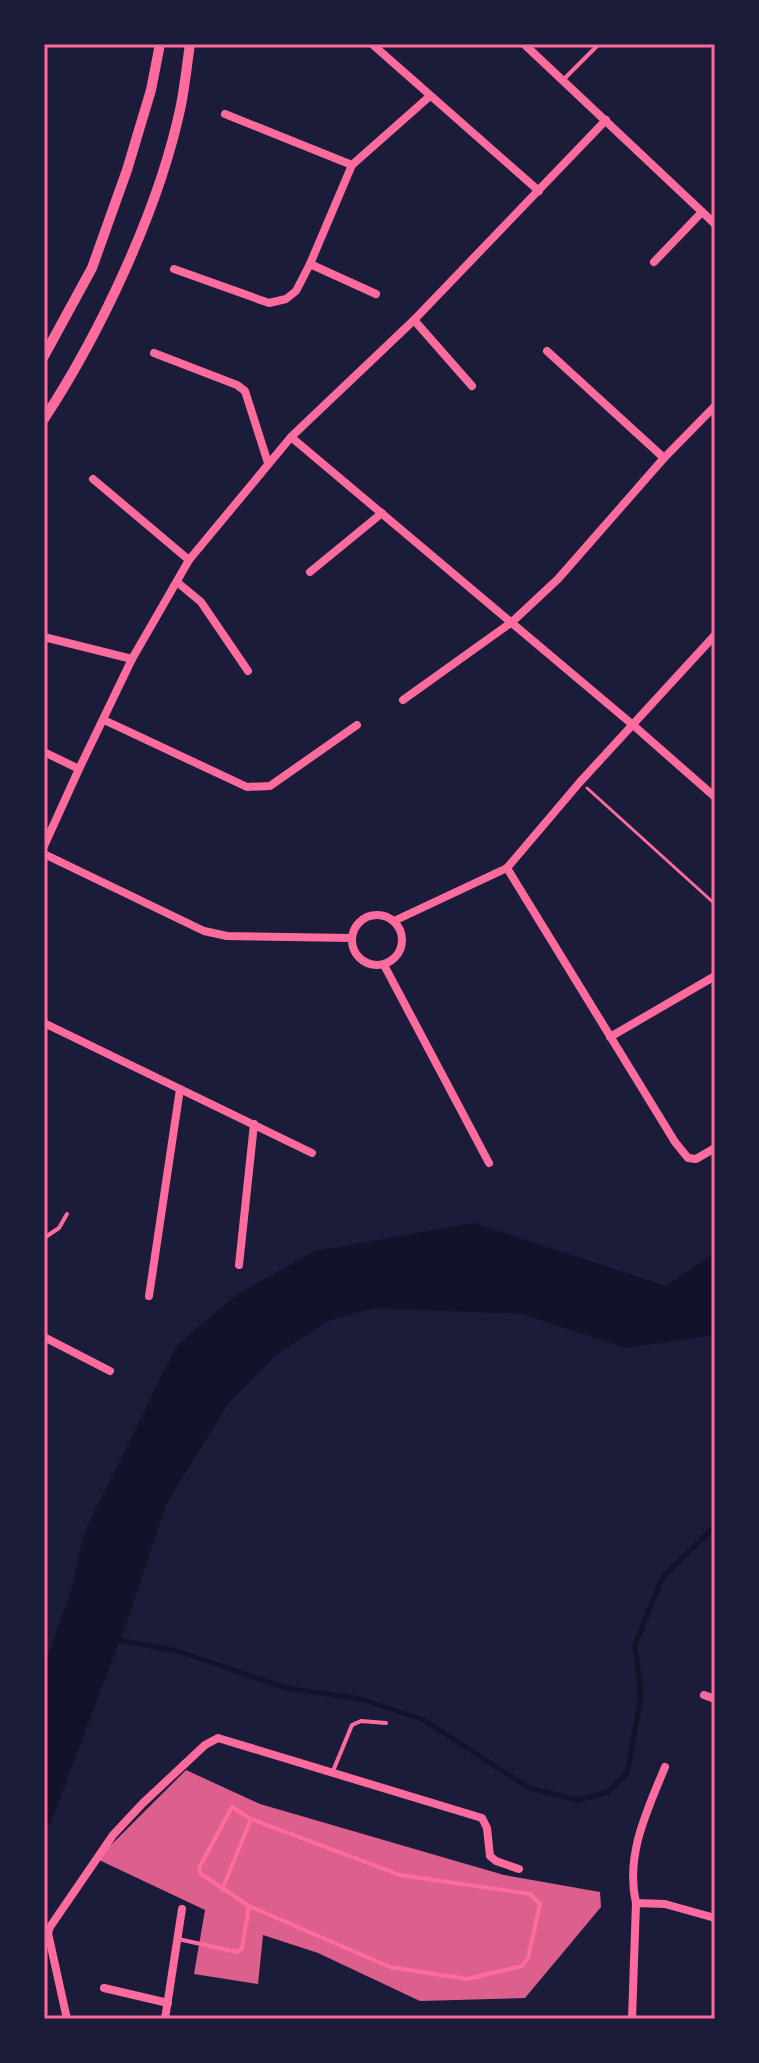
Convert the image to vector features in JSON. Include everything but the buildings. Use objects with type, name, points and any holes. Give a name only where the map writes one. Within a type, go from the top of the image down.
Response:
[{"type":"street","points":[[44,356],[92,268],[127,170],[151,90],[160,44]]},
{"type":"street","points":[[44,419],[86,348],[123,271],[159,182],[180,107],[190,44]]},
{"type":"street","points":[[372,44],[539,191]]},
{"type":"street","points":[[524,44],[715,224]]},
{"type":"street","points":[[174,269],[269,303],[286,299],[296,291],[310,264],[352,165],[430,96]]},
{"type":"street","points":[[225,114],[352,165]]},
{"type":"street","points":[[44,846],[132,659],[189,560],[291,437],[414,320],[606,120]]},
{"type":"street","points":[[654,262],[702,212]]},
{"type":"street","points":[[310,264],[376,294]]},
{"type":"street","points":[[414,320],[472,386]]},
{"type":"street","points":[[547,351],[664,458]]},
{"type":"street","points":[[154,353],[237,385],[245,391],[268,463]]},
{"type":"street","points":[[403,700],[512,622],[558,579],[664,458],[715,406]]},
{"type":"street","points":[[291,437],[715,797]]},
{"type":"street","points":[[93,479],[189,560]]},
{"type":"street","points":[[310,572],[382,513]]},
{"type":"street","points":[[177,582],[201,602],[248,671]]},
{"type":"street","points":[[394,921],[507,868],[580,782],[715,635]]},
{"type":"street","points":[[44,637],[132,659]]},
{"type":"street","points":[[104,720],[247,787],[270,786],[357,725]]},
{"type":"street","points":[[44,752],[79,769]]},
{"type":"street","points":[[44,854],[204,931],[227,936],[352,938]]},
{"type":"street","points":[[507,868],[688,1158],[696,1159],[715,1148]]},
{"type":"street","points":[[368,916],[384,916],[394,921],[401,933],[402,946],[396,958],[384,965],[369,965],[353,948],[352,938],[358,923],[368,916]]},
{"type":"street","points":[[384,965],[489,1163]]},
{"type":"street","points":[[610,1037],[715,976]]},
{"type":"street","points":[[44,1023],[312,1153]]},
{"type":"street","points":[[149,1296],[180,1089]]},
{"type":"street","points":[[239,1265],[254,1124]]},
{"type":"street","points":[[44,1337],[110,1371]]},
{"type":"street","points":[[704,1695],[715,1699]]},
{"type":"street","points":[[67,2019],[48,1933],[113,1835],[205,1745],[218,1738],[482,1818],[487,1828],[490,1856],[519,1869]]},
{"type":"street","points":[[632,2019],[636,1903],[631,1868],[642,1824],[665,1767]]},
{"type":"street","points":[[636,1903],[665,1904],[715,1918]]},
{"type":"street","points":[[165,2019],[182,1909]]},
{"type":"street","points":[[104,1988],[168,2003]]},
{"type":"lane","points":[[563,80],[599,44]]},
{"type":"lane","points":[[44,1238],[59,1228],[67,1214]]},
{"type":"lane","points":[[332,1773],[352,1725],[361,1721],[386,1723]]},
{"type":"lane","points":[[235,1808],[251,1819],[390,1872],[530,1894],[540,1904],[528,1958],[522,1966],[467,1979],[390,1967],[249,1906],[222,1890],[203,1876],[199,1868],[229,1809],[235,1808]]},
{"type":"lane","points":[[222,1890],[251,1819]]},
{"type":"lane","points":[[178,1939],[237,1952],[242,1948],[249,1906]]},
{"type":"path","points":[[580,782],[715,904]]},
{"type":"shaded area","points":[[474,1223],[666,1286],[715,1252],[715,1335],[626,1348],[522,1314],[372,1308],[328,1321],[277,1354],[228,1404],[166,1504],[126,1624],[50,1824],[44,1828],[44,1666],[71,1591],[84,1533],[177,1345],[239,1293],[315,1251]]},
{"type":"waterway","points":[[114,1639],[177,1651],[286,1688],[361,1699],[424,1720],[529,1788],[578,1800],[608,1792],[627,1773],[641,1697],[635,1645],[662,1578],[715,1526]]}]
